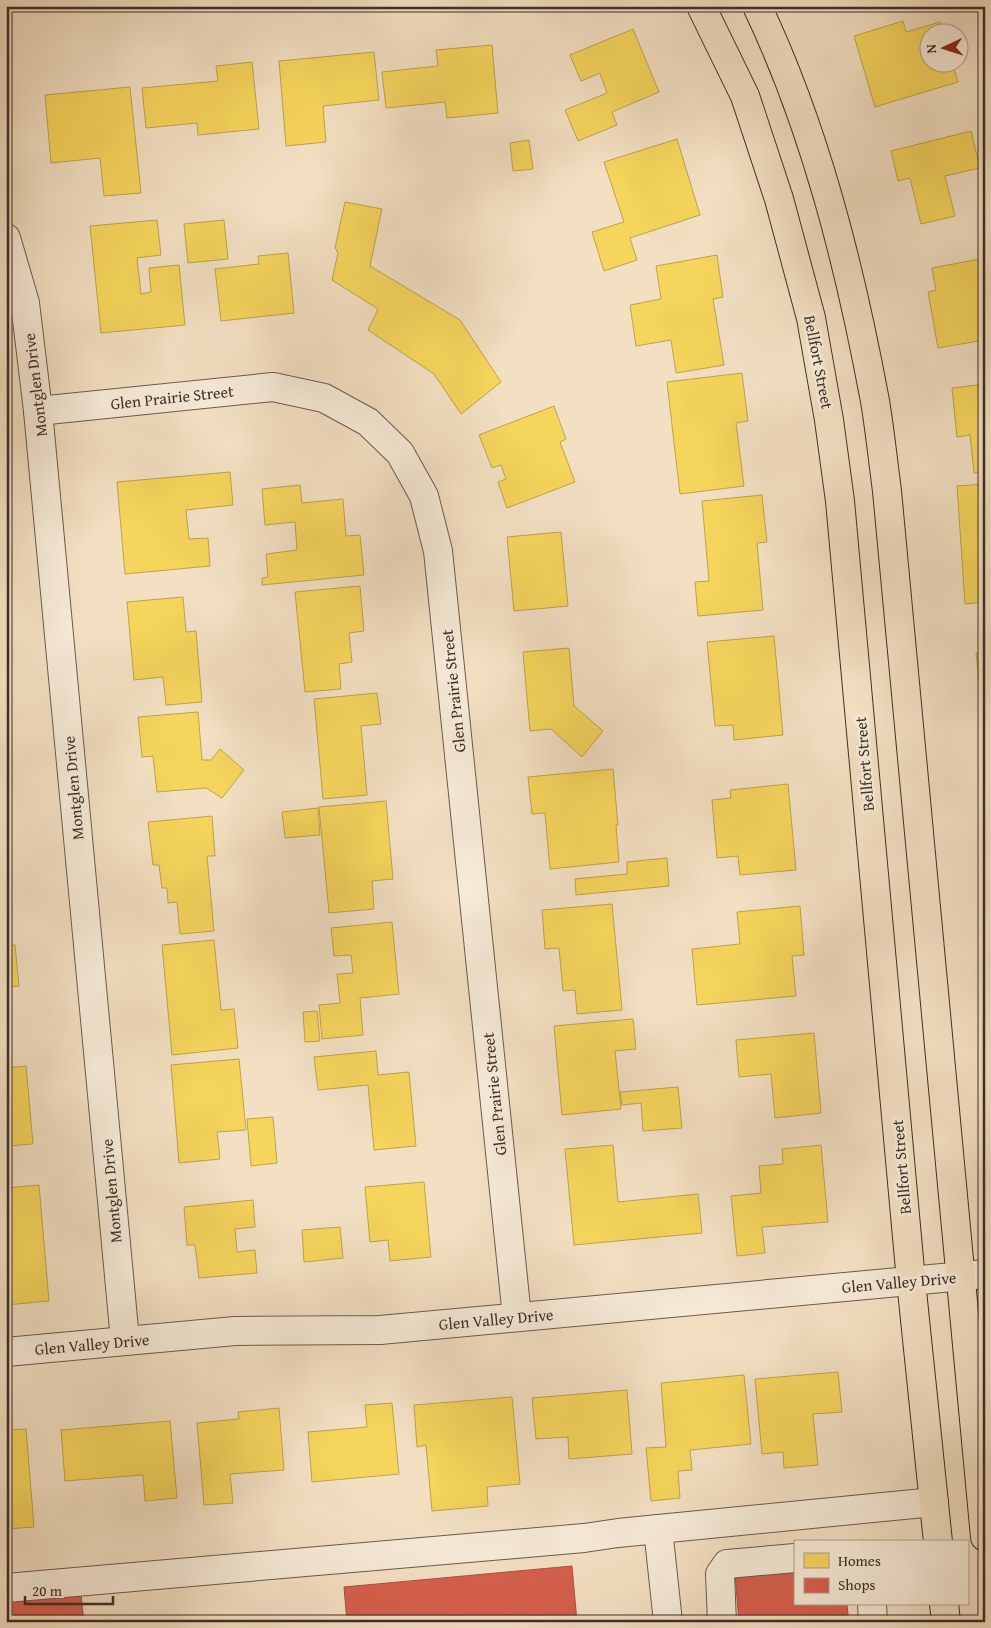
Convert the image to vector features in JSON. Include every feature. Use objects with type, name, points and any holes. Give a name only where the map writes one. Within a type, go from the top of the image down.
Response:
[{"type":"main road","name":"Bellfort Street","points":[[701,6],[745,96],[779,199],[811,318],[830,420],[841,511],[911,1281],[938,1540]]},
{"type":"main road","points":[[757,6],[773,39],[815,154],[843,252],[875,403],[887,491],[972,1275],[985,1537]]},
{"type":"main road","points":[[944,1606],[946,1622]]},
{"type":"street","name":"Montglen Drive","points":[[6,238],[25,303],[38,411],[125,1340]]},
{"type":"street","name":"Glen Prairie Street","points":[[38,411],[274,387],[324,398],[368,422],[400,453],[424,496],[438,551],[517,1317]]},
{"type":"street","name":"Glen Valley Drive","points":[[6,1352],[234,1331],[380,1330],[972,1275]]},
{"type":"street","points":[[6,1588],[584,1538],[934,1502]]},
{"type":"street","points":[[658,1529],[668,1622]]},
{"type":"street","points":[[722,1622],[720,1574],[727,1564],[794,1558]]},
{"type":"street","points":[[872,1606],[873,1622]]},
{"type":"building: Homes","points":[[903,21],[906,32],[918,28],[918,72],[955,72],[958,82],[875,107],[854,36]]},
{"type":"building: Homes","points":[[633,29],[659,92],[612,112],[617,125],[578,141],[565,110],[607,93],[600,73],[581,81],[570,55]]},
{"type":"building: Homes","points":[[492,45],[498,113],[447,118],[445,102],[386,108],[382,72],[438,66],[436,50]]},
{"type":"building: Homes","points":[[374,52],[379,100],[323,106],[326,142],[286,146],[279,61]]},
{"type":"building: Homes","points":[[252,62],[259,129],[198,135],[197,123],[146,128],[142,88],[218,81],[216,66]]},
{"type":"building: Homes","points":[[130,87],[141,193],[104,196],[100,158],[51,163],[45,95]]},
{"type":"building: Homes","points":[[971,131],[980,168],[945,176],[955,216],[921,224],[910,178],[898,181],[891,151]]},
{"type":"building: Homes","points":[[677,139],[700,215],[630,238],[637,260],[604,271],[592,232],[624,222],[604,162]]},
{"type":"building: Homes","points":[[529,140],[533,169],[513,171],[510,143]]},
{"type":"building: Homes","points":[[345,202],[382,209],[370,266],[460,320],[501,382],[461,414],[434,374],[368,330],[378,309],[332,280],[338,253],[335,248]]},
{"type":"building: Homes","points":[[157,220],[161,255],[137,258],[141,294],[151,292],[149,268],[179,265],[185,325],[101,333],[90,226]]},
{"type":"building: Homes","points":[[224,220],[228,259],[188,263],[184,224]]},
{"type":"building: Homes","points":[[288,253],[294,313],[221,321],[215,269],[259,264],[258,256]]},
{"type":"building: Homes","points":[[717,255],[723,297],[713,299],[724,365],[676,373],[671,340],[636,346],[630,305],[661,299],[656,266]]},
{"type":"building: Homes","points":[[985,258],[985,315],[979,316],[984,340],[938,348],[928,292],[936,290],[932,268]]},
{"type":"building: Homes","points":[[742,373],[748,421],[736,423],[744,486],[680,494],[667,382]]},
{"type":"building: Homes","points":[[985,384],[985,472],[974,473],[970,435],[957,437],[952,388]]},
{"type":"building: Homes","points":[[554,406],[566,439],[560,442],[575,482],[507,508],[498,482],[506,479],[501,465],[492,468],[479,435]]},
{"type":"building: Homes","points":[[230,472],[233,505],[186,510],[189,539],[208,538],[210,566],[125,574],[117,482]]},
{"type":"building: Homes","points":[[985,484],[985,602],[965,604],[957,486]]},
{"type":"building: Homes","points":[[300,485],[302,503],[343,499],[346,536],[360,535],[364,575],[262,585],[262,578],[268,577],[266,554],[297,550],[295,522],[265,525],[262,489]]},
{"type":"building: Homes","points":[[762,495],[767,542],[757,543],[763,610],[698,616],[695,582],[709,581],[702,501]]},
{"type":"building: Homes","points":[[561,532],[568,606],[514,611],[507,537]]},
{"type":"building: Homes","points":[[360,586],[364,631],[349,633],[352,662],[339,664],[341,689],[305,692],[295,592]]},
{"type":"building: Homes","points":[[183,597],[186,632],[196,631],[202,702],[166,705],[163,677],[134,680],[127,602]]},
{"type":"building: Homes","points":[[774,636],[783,735],[734,740],[733,725],[715,726],[707,642]]},
{"type":"building: Homes","points":[[569,648],[574,706],[603,731],[582,757],[551,729],[530,731],[523,652]]},
{"type":"building: Homes","points":[[985,652],[985,681],[979,681],[976,653]]},
{"type":"building: Homes","points":[[377,693],[381,724],[361,726],[367,795],[323,799],[314,699]]},
{"type":"building: Homes","points":[[198,712],[202,760],[211,760],[220,749],[244,770],[222,798],[206,788],[157,792],[153,756],[142,757],[138,717]]},
{"type":"building: Homes","points":[[613,769],[619,862],[550,869],[545,813],[532,814],[528,777]]},
{"type":"building: Homes","points":[[788,784],[796,870],[740,875],[738,856],[717,858],[712,800],[731,798],[730,790]]},
{"type":"building: Homes","points":[[386,801],[393,879],[372,881],[374,909],[329,913],[319,807]]},
{"type":"building: Homes","points":[[318,808],[320,835],[285,838],[282,812]]},
{"type":"building: Homes","points":[[212,816],[215,856],[207,856],[214,931],[180,934],[177,902],[168,903],[167,888],[162,888],[159,865],[153,865],[148,822]]},
{"type":"building: Homes","points":[[6,846],[12,910],[6,911]]},
{"type":"building: Homes","points":[[667,858],[669,886],[576,895],[575,879],[627,874],[627,862]]},
{"type":"building: Homes","points":[[612,904],[622,1010],[577,1014],[575,990],[563,991],[559,948],[545,949],[542,910]]},
{"type":"building: Homes","points":[[800,906],[804,955],[792,956],[796,996],[697,1005],[692,949],[740,944],[737,912]]},
{"type":"building: Homes","points":[[392,922],[399,994],[360,998],[363,1035],[322,1039],[319,1005],[340,1003],[337,974],[353,973],[351,955],[334,956],[331,928]]},
{"type":"building: Homes","points":[[214,940],[221,1010],[234,1009],[238,1048],[172,1055],[162,945]]},
{"type":"building: Homes","points":[[15,945],[19,986],[7,987],[11,1025],[6,1025],[6,946]]},
{"type":"building: Homes","points":[[317,1011],[320,1041],[305,1042],[303,1012]]},
{"type":"building: Homes","points":[[633,1019],[636,1049],[615,1051],[621,1109],[562,1115],[554,1026]]},
{"type":"building: Homes","points":[[814,1033],[821,1113],[775,1118],[771,1074],[739,1077],[736,1040]]},
{"type":"building: Homes","points":[[376,1051],[378,1075],[409,1072],[416,1146],[374,1150],[368,1085],[318,1090],[314,1057]]},
{"type":"building: Homes","points":[[239,1059],[246,1130],[217,1132],[220,1159],[179,1163],[171,1065]]},
{"type":"building: Homes","points":[[26,1066],[33,1144],[7,1146],[9,1176],[6,1176],[6,1068]]},
{"type":"building: Homes","points":[[678,1087],[682,1128],[643,1131],[641,1103],[622,1105],[620,1092]]},
{"type":"building: Homes","points":[[273,1117],[277,1163],[251,1166],[247,1119]]},
{"type":"building: Homes","points":[[613,1145],[618,1202],[698,1194],[702,1233],[574,1245],[565,1149]]},
{"type":"building: Homes","points":[[821,1145],[828,1222],[762,1227],[765,1253],[737,1256],[731,1196],[761,1193],[759,1166],[783,1164],[782,1149]]},
{"type":"building: Homes","points":[[424,1182],[431,1257],[390,1261],[388,1240],[370,1242],[365,1187]]},
{"type":"building: Homes","points":[[39,1185],[49,1301],[6,1305],[6,1188]]},
{"type":"building: Homes","points":[[253,1200],[255,1227],[235,1229],[237,1252],[255,1250],[257,1273],[199,1278],[195,1245],[187,1245],[184,1207]]},
{"type":"building: Homes","points":[[340,1227],[343,1258],[304,1262],[302,1230]]},
{"type":"building: Homes","points":[[838,1372],[842,1412],[813,1414],[818,1465],[784,1468],[783,1452],[762,1454],[755,1379]]},
{"type":"building: Homes","points":[[744,1375],[751,1444],[690,1450],[692,1470],[678,1471],[680,1498],[651,1501],[646,1448],[666,1447],[661,1383]]},
{"type":"building: Homes","points":[[627,1390],[632,1454],[569,1459],[568,1437],[536,1439],[532,1398]]},
{"type":"building: Homes","points":[[512,1397],[520,1484],[487,1487],[488,1506],[432,1511],[426,1445],[417,1447],[414,1405]]},
{"type":"building: Homes","points":[[392,1403],[399,1474],[312,1482],[308,1432],[367,1427],[365,1405]]},
{"type":"building: Homes","points":[[279,1408],[284,1470],[230,1474],[233,1503],[204,1505],[197,1423],[239,1419],[238,1412]]},
{"type":"building: Homes","points":[[170,1421],[177,1498],[145,1501],[143,1475],[65,1481],[61,1430]]},
{"type":"building: Homes","points":[[26,1429],[34,1527],[6,1529],[6,1430]]},
{"type":"building: Shops","points":[[572,1566],[577,1622],[347,1622],[344,1587]]},
{"type":"building: Shops","points":[[794,1568],[794,1606],[847,1606],[848,1615],[775,1622],[739,1622],[735,1574]]},
{"type":"building: Shops","points":[[80,1585],[84,1622],[6,1622],[6,1592]]}]
